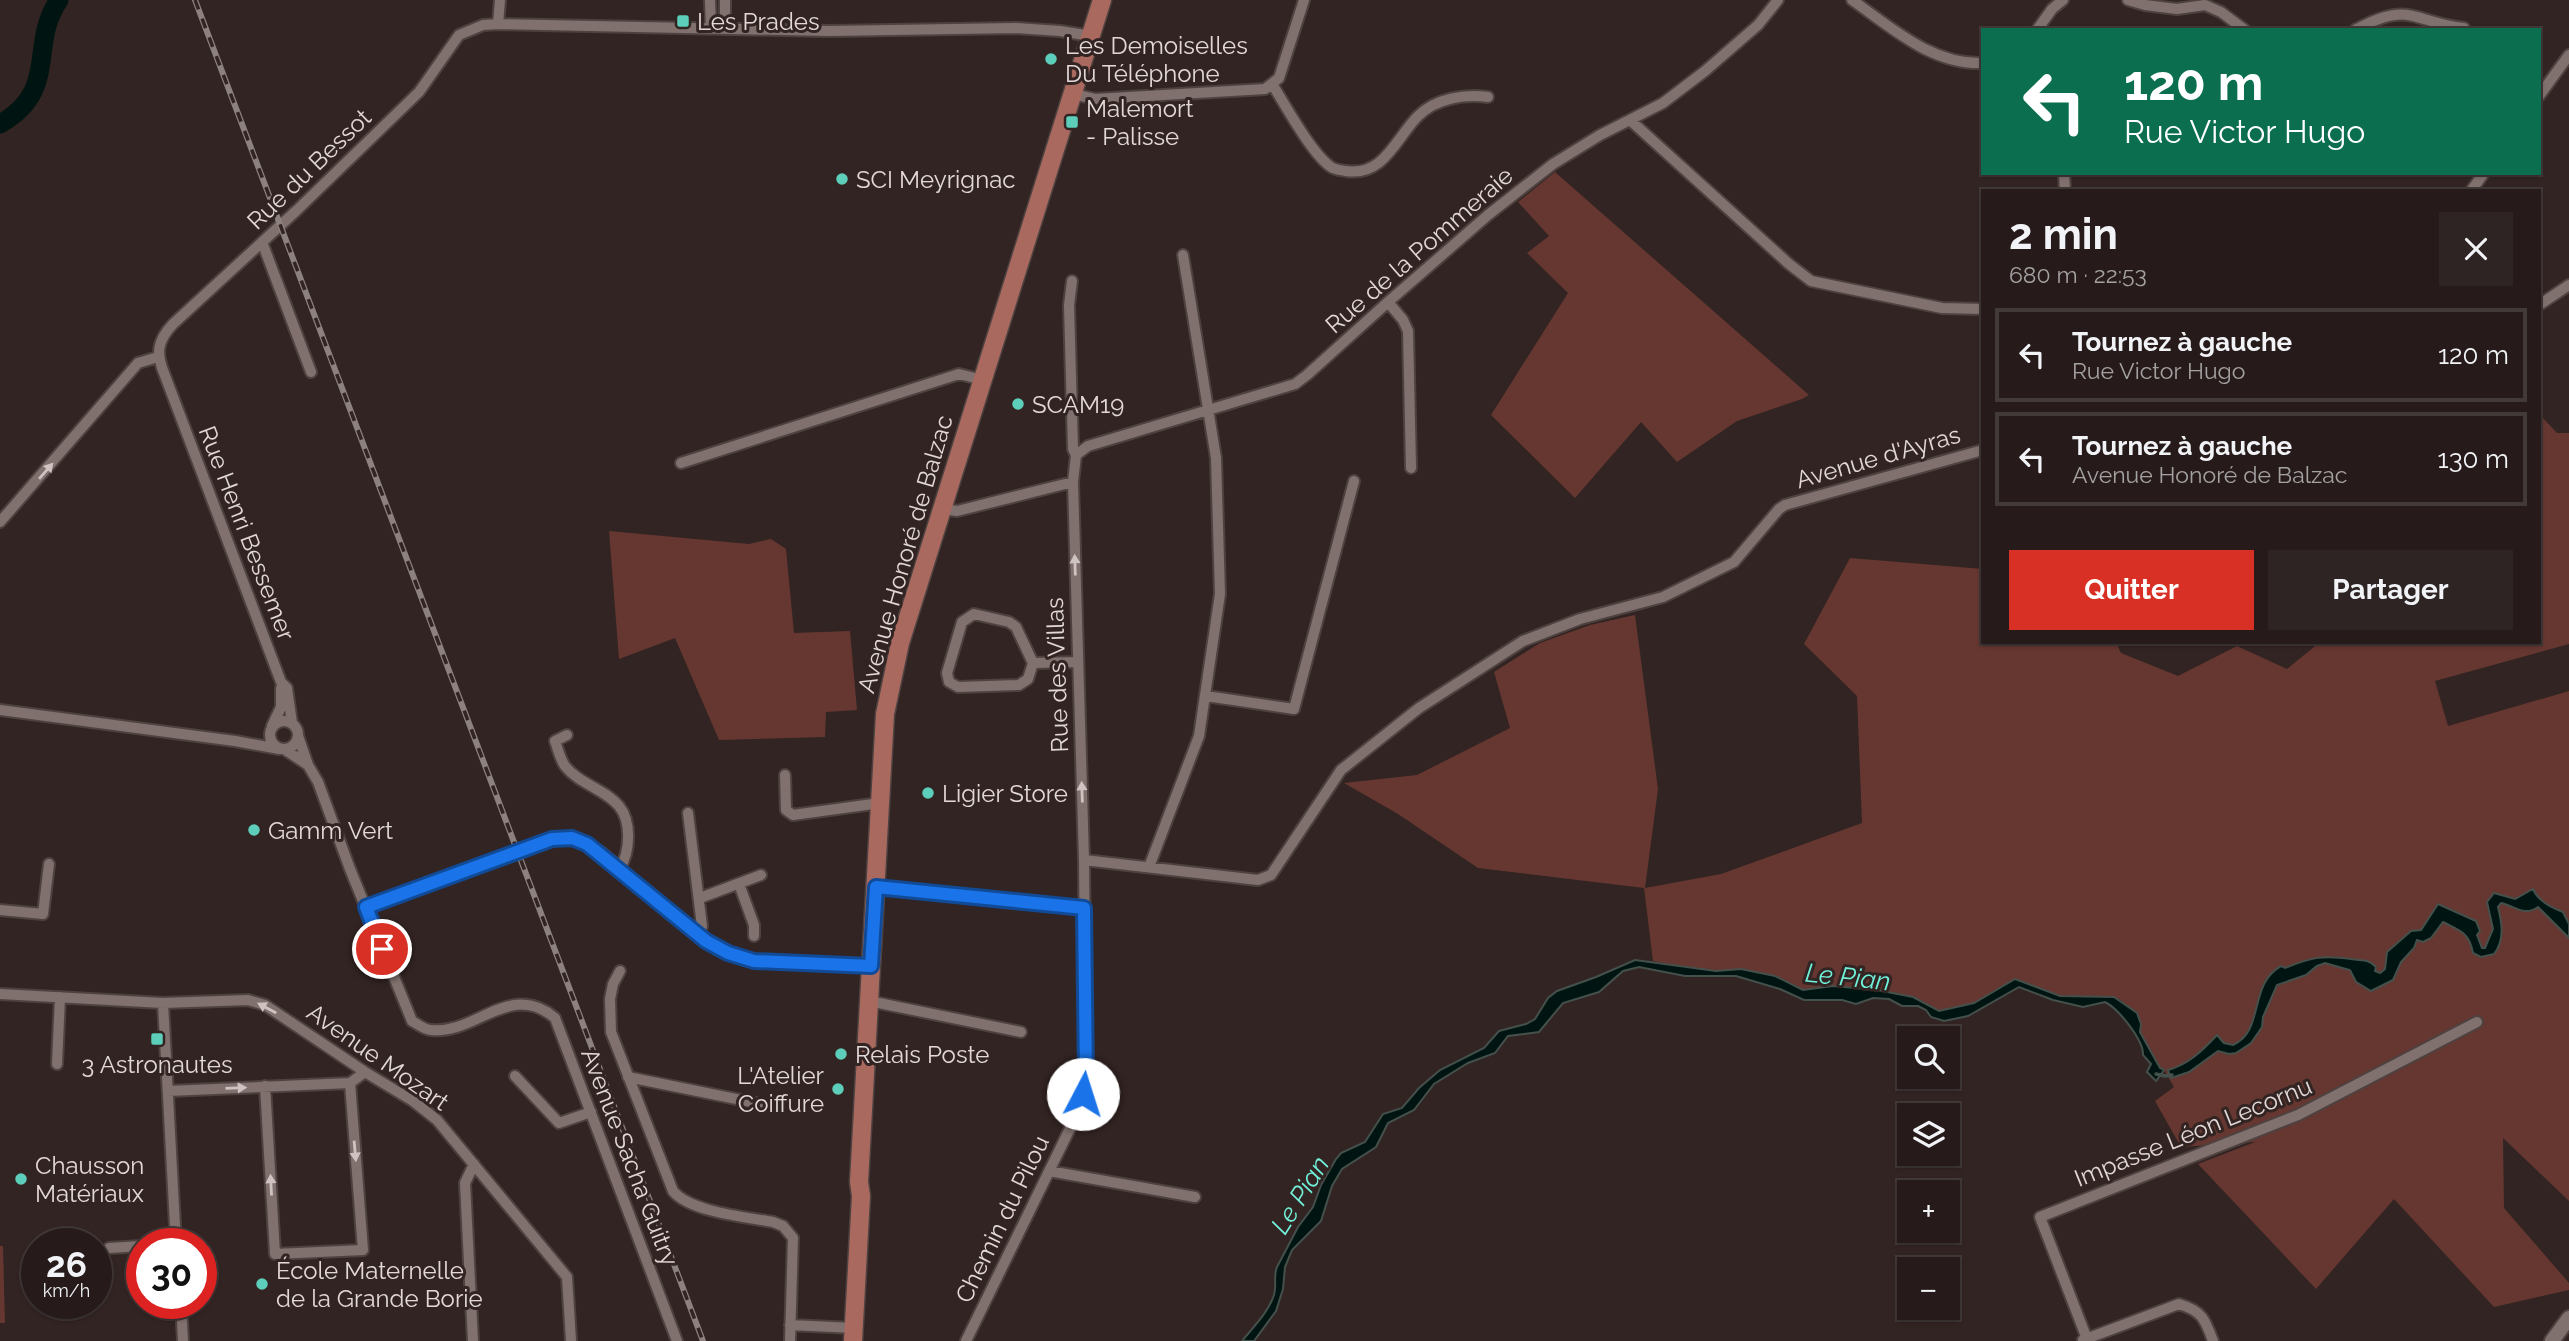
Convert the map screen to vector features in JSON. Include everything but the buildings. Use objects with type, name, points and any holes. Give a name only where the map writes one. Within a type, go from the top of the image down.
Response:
[{"type":"main road","name":"Avenue Honoré de Balzac","points":[[849,1335],[852,1214],[854,1194],[859,1182],[884,714],[891,677],[1102,0]]},
{"type":"street","points":[[498,24],[500,0]]},
{"type":"street","points":[[710,0],[711,29]]},
{"type":"street","points":[[725,0],[725,29]]},
{"type":"street","points":[[1073,94],[1096,99],[1265,89],[1279,78],[1304,0]]},
{"type":"street","name":"Rue de la Pommeraie","points":[[1076,455],[1088,446],[1295,384],[1488,215],[1553,164],[1600,135],[1662,103],[1705,71],[1758,25],[1778,0]]},
{"type":"street","points":[[1852,0],[1908,40],[1940,57],[1965,64],[1981,63]]},
{"type":"street","points":[[2038,28],[2052,9],[2063,0]]},
{"type":"street","points":[[2128,0],[2177,9],[2205,5],[2221,12],[2242,28]]},
{"type":"street","points":[[2358,28],[2388,7],[2407,7],[2447,26],[2464,28]]},
{"type":"street","name":"Rue du Bessot","points":[[158,357],[158,346],[163,335],[419,92],[459,35],[483,25],[829,31],[1017,28],[1091,36]]},
{"type":"street","points":[[2541,93],[2569,55]]},
{"type":"street","points":[[1272,84],[1319,156],[1333,169],[1355,172],[1375,167],[1419,114],[1443,101],[1470,95],[1488,97]]},
{"type":"street","points":[[1630,120],[1811,281],[1942,308],[1981,309]]},
{"type":"street","points":[[262,242],[311,372]]},
{"type":"street","points":[[1084,860],[1149,867],[1199,736],[1206,696],[1220,594],[1216,457],[1183,254]]},
{"type":"street","points":[[943,509],[957,511],[1073,482],[1076,455],[1073,449],[1069,305],[1072,281]]},
{"type":"street","points":[[2541,304],[2569,285]]},
{"type":"street","points":[[1388,302],[1403,320],[1408,331],[1411,468]]},
{"type":"street","points":[[0,522],[138,363],[158,357]]},
{"type":"street","name":"Rue Henri Bessemer","points":[[158,357],[281,682],[287,688],[292,723],[412,1021],[428,1030],[446,1030],[512,1006],[528,1004]]},
{"type":"street","points":[[681,463],[959,374],[983,380]]},
{"type":"street","name":"Avenue d'Ayras","points":[[1149,867],[1258,880],[1271,874],[1341,770],[1419,708],[1523,641],[1580,619],[1663,597],[1734,562],[1785,505],[1981,451]]},
{"type":"street","points":[[1206,696],[1294,709],[1354,481]]},
{"type":"street","name":"Rue des Villas","points":[[1073,482],[1084,908]]},
{"type":"street","points":[[974,614],[1009,622],[1016,627],[1033,663],[1028,679],[1019,685],[958,687],[949,682],[947,673],[962,622],[974,614]]},
{"type":"street","points":[[1033,663],[1078,662]]},
{"type":"street","points":[[281,682],[281,707],[271,728],[270,739],[309,765]]},
{"type":"street","points":[[0,710],[282,749],[293,746],[298,736]]},
{"type":"street","points":[[235,741],[256,738],[284,721],[292,723]]},
{"type":"street","points":[[567,734],[555,741],[565,766],[620,806],[629,832],[627,857],[620,868]]},
{"type":"street","points":[[785,775],[786,810],[793,815],[880,803]]},
{"type":"street","points":[[688,813],[700,898],[702,926],[698,934]]},
{"type":"street","points":[[366,907],[552,839],[572,838],[587,844],[620,868],[698,934],[728,953],[754,961],[871,966]]},
{"type":"street","points":[[0,910],[43,914],[49,864]]},
{"type":"street","points":[[700,898],[761,876]]},
{"type":"street","points":[[738,884],[754,925],[754,936]]},
{"type":"street","points":[[876,887],[1084,908]]},
{"type":"street","name":"Chemin du Pilou","points":[[966,1341],[1080,1108],[1086,1080],[1084,908]]},
{"type":"street","points":[[620,971],[613,984],[611,1032],[668,1182],[678,1197],[695,1206],[773,1222],[789,1231],[795,1244],[790,1341]]},
{"type":"street","name":"Avenue Mozart","points":[[0,994],[163,1003],[248,1000],[265,1005],[413,1101],[437,1120],[566,1277],[572,1341]]},
{"type":"street","points":[[57,1064],[60,997]]},
{"type":"street","points":[[869,1001],[1021,1032]]},
{"type":"street","points":[[163,1003],[175,1228]]},
{"type":"street","name":"Avenue Sacha Guitry","points":[[528,1004],[543,1008],[555,1018],[676,1340]]},
{"type":"street","name":"Impasse Léon Lecornu","points":[[2084,1340],[2040,1217],[2298,1115],[2477,1022]]},
{"type":"street","points":[[168,1091],[350,1083],[365,1072]]},
{"type":"street","points":[[515,1076],[559,1123],[591,1112]]},
{"type":"street","points":[[628,1077],[771,1106]]},
{"type":"street","points":[[265,1086],[275,1254],[363,1250],[350,1083]]},
{"type":"street","points":[[473,1341],[466,1183],[474,1164]]},
{"type":"street","points":[[1049,1171],[1195,1197]]},
{"type":"street","points":[[2084,1340],[2179,1304],[2195,1309],[2206,1321],[2213,1341]]},
{"type":"street","points":[[2552,1341],[2569,1318]]},
{"type":"street","points":[[182,1319],[183,1341]]},
{"type":"street","points":[[790,1325],[849,1335]]},
{"type":"shaded area","points":[[1555,172],[1809,395],[1737,421],[1677,462],[1641,422],[1575,498],[1491,415],[1568,293],[1527,253],[1549,236],[1518,202]]},
{"type":"shaded area","points":[[2541,417],[2557,433],[2569,433],[2569,644],[2435,681],[2448,726],[2569,691],[2569,1201],[2503,1138],[2504,1208],[2569,1283],[2569,1290],[2494,1307],[2394,1199],[2316,1289],[2198,1164],[2255,1142],[2181,1147],[2155,1101],[2174,1087],[2160,1068],[2140,1031],[2141,1024],[2137,1013],[2119,999],[2108,996],[2060,996],[2019,980],[1974,1003],[1939,1011],[1913,997],[1877,990],[1833,986],[1803,990],[1775,976],[1741,969],[1693,969],[1653,961],[1644,888],[1478,868],[1398,814],[1344,783],[1417,775],[1510,728],[1494,672],[1540,643],[1590,625],[1635,615],[1658,789],[1645,888],[1721,874],[1862,823],[1857,696],[1804,644],[1850,558],[1981,569],[1981,644],[2117,644],[2121,653],[2178,676],[2237,646],[2287,669],[2318,644],[2541,644]]},
{"type":"shaded area","points":[[609,531],[749,544],[771,539],[786,549],[794,633],[850,631],[857,710],[826,712],[825,737],[719,740],[675,638],[619,659]]},
{"type":"shaded area","points":[[2533,889],[2542,900],[2563,912],[2569,924],[2569,938],[2538,907],[2524,911],[2501,903],[2498,907],[2501,937],[2494,954],[2481,957],[2473,953],[2466,936],[2443,922],[2431,938],[2423,942],[2417,940],[2414,948],[2401,962],[2393,980],[2371,991],[2356,982],[2350,970],[2325,963],[2306,975],[2277,985],[2263,1017],[2262,1027],[2251,1043],[2236,1053],[2218,1051],[2189,1072],[2171,1078],[2168,1070],[2195,1056],[2217,1035],[2224,1043],[2233,1045],[2243,1038],[2254,1019],[2264,984],[2281,966],[2285,968],[2310,959],[2333,957],[2367,961],[2380,973],[2385,969],[2387,952],[2411,931],[2421,930],[2438,904],[2476,921],[2480,931],[2477,935],[2482,948],[2485,948],[2493,929],[2487,902],[2494,893],[2515,899]]},
{"type":"shaded area","points":[[1635,960],[1716,971],[1741,969],[1775,976],[1803,990],[1833,986],[1877,990],[1913,997],[1939,1011],[1974,1003],[2015,979],[2060,996],[2114,997],[2137,1013],[2141,1024],[2140,1032],[2160,1068],[2164,1070],[2156,1081],[2147,1072],[2151,1064],[2143,1055],[2135,1034],[2117,1011],[2105,1002],[2083,1007],[2053,1000],[2019,987],[1968,1016],[1944,1021],[1931,1017],[1926,1010],[1918,1006],[1902,1006],[1889,999],[1873,998],[1856,1004],[1842,1000],[1804,1000],[1780,989],[1736,976],[1685,976],[1639,967],[1623,971],[1599,992],[1563,1003],[1539,1032],[1508,1036],[1495,1053],[1468,1063],[1434,1084],[1414,1110],[1388,1123],[1376,1147],[1342,1169],[1332,1186],[1321,1221],[1292,1250],[1285,1267],[1283,1289],[1276,1311],[1254,1341],[1242,1341],[1268,1308],[1275,1291],[1277,1267],[1341,1153],[1365,1142],[1383,1114],[1402,1108],[1419,1088],[1440,1070],[1484,1048],[1499,1031],[1535,1019],[1548,998],[1557,991]]},
{"type":"shaded area","points":[[0,1246],[3,1246],[5,1323],[0,1323]]},
{"type":"waterway","points":[[0,124],[18,111],[30,97],[37,82],[50,17],[59,0]]},
{"type":"waterway","name":"Le Pian","points":[[2156,1074],[2172,1075]]},
{"type":"railway","points":[[195,0],[703,1341]]},
{"type":"place","name":"Les Prades","points":[[683,21]]},
{"type":"place","name":"Les Demoiselles Du Téléphone","points":[[1051,59]]},
{"type":"place","name":"Malemort - Palisse","points":[[1072,122]]},
{"type":"place","name":"SCI Meyrignac","points":[[842,179]]},
{"type":"place","name":"SCAM19","points":[[1018,404]]},
{"type":"place","name":"Ligier Store","points":[[928,793]]},
{"type":"place","name":"Gamm Vert","points":[[254,830]]},
{"type":"place","name":"3 Astronautes","points":[[157,1039]]},
{"type":"place","name":"Relais Poste","points":[[841,1054]]},
{"type":"place","name":"L'Atelier Coiffure","points":[[838,1089]]},
{"type":"place","name":"Chausson Matériaux","points":[[21,1179]]},
{"type":"place","name":"École Maternelle de la Grande Borie","points":[[262,1284]]},
{"type":"route","points":[[382,949],[366,907],[552,839],[572,838],[602,853],[706,941],[728,953],[754,961],[871,966],[876,887],[1084,908],[1086,1080],[1083,1094]]}]
